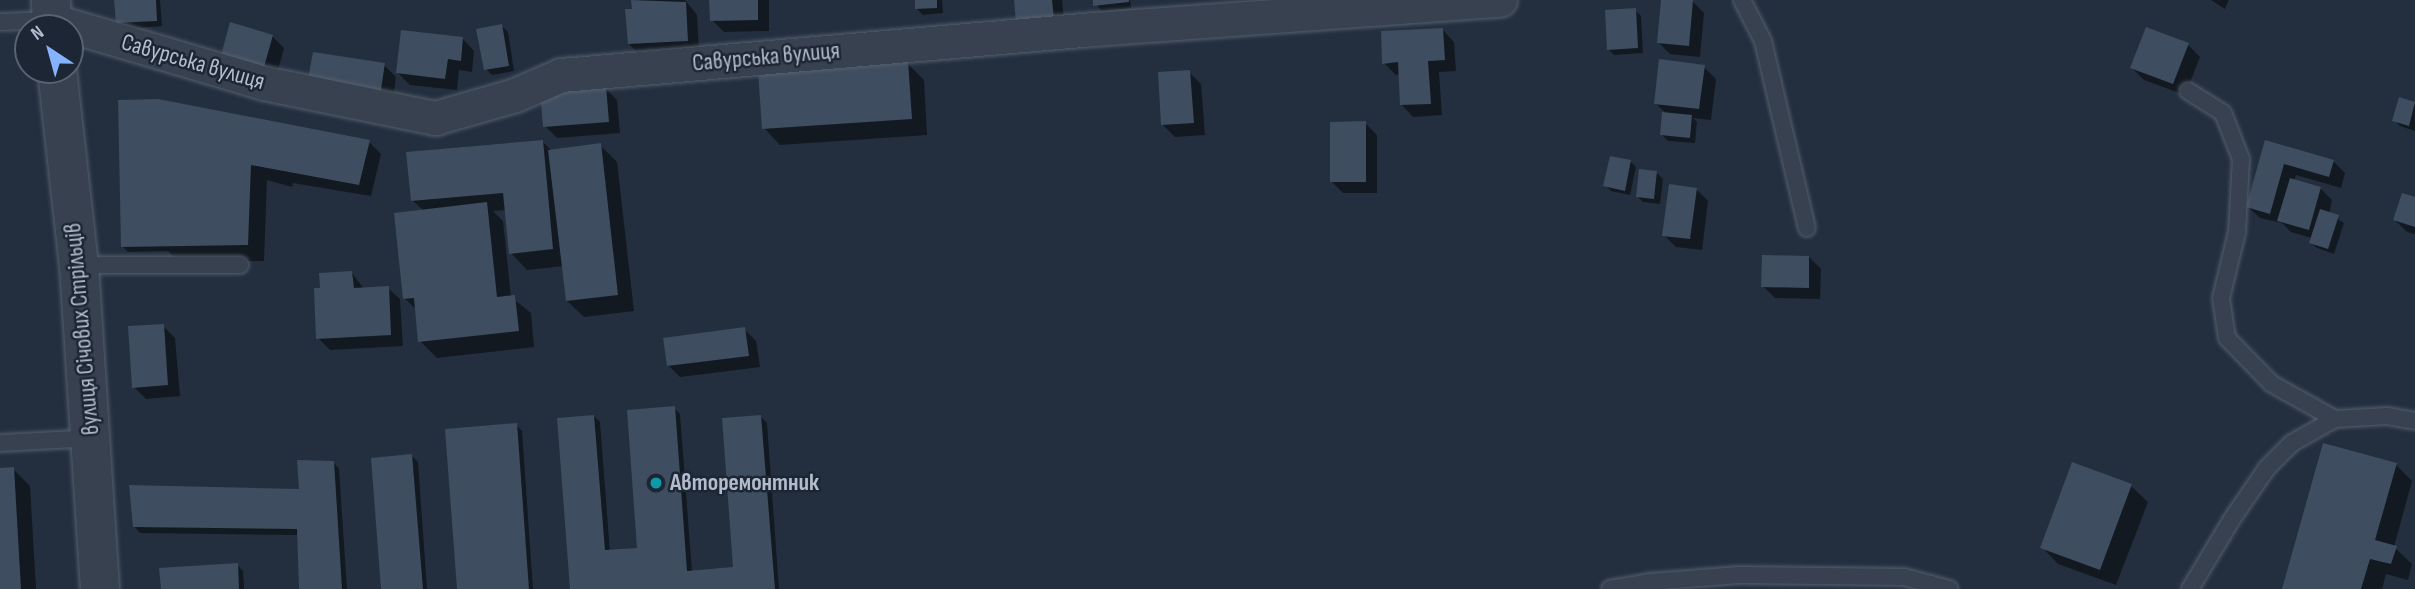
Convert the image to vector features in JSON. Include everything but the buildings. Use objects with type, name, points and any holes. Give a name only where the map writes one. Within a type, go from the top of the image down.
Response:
[{"type":"street","name":"Савурська вулиця","points":[[84,26],[264,83],[435,118],[514,95],[561,75],[1093,29],[1500,0]]},
{"type":"street","name":"вулиця Січових Стрільців","points":[[59,84],[79,265],[100,589]]},
{"type":"lane","points":[[1742,0],[1763,41],[1807,228]]},
{"type":"lane","points":[[2188,91],[2223,113],[2241,159],[2237,232],[2221,298],[2227,338],[2272,384],[2335,419]]},
{"type":"lane","points":[[79,265],[240,265]]},
{"type":"lane","points":[[2190,589],[2232,519],[2267,468],[2292,443],[2335,419],[2387,416],[2415,421]]},
{"type":"lane","points":[[0,443],[91,438]]},
{"type":"lane","points":[[1610,589],[1737,582],[1904,578],[1949,589]]},
{"type":"place","name":"Авторемонтник","points":[[656,483]]}]
